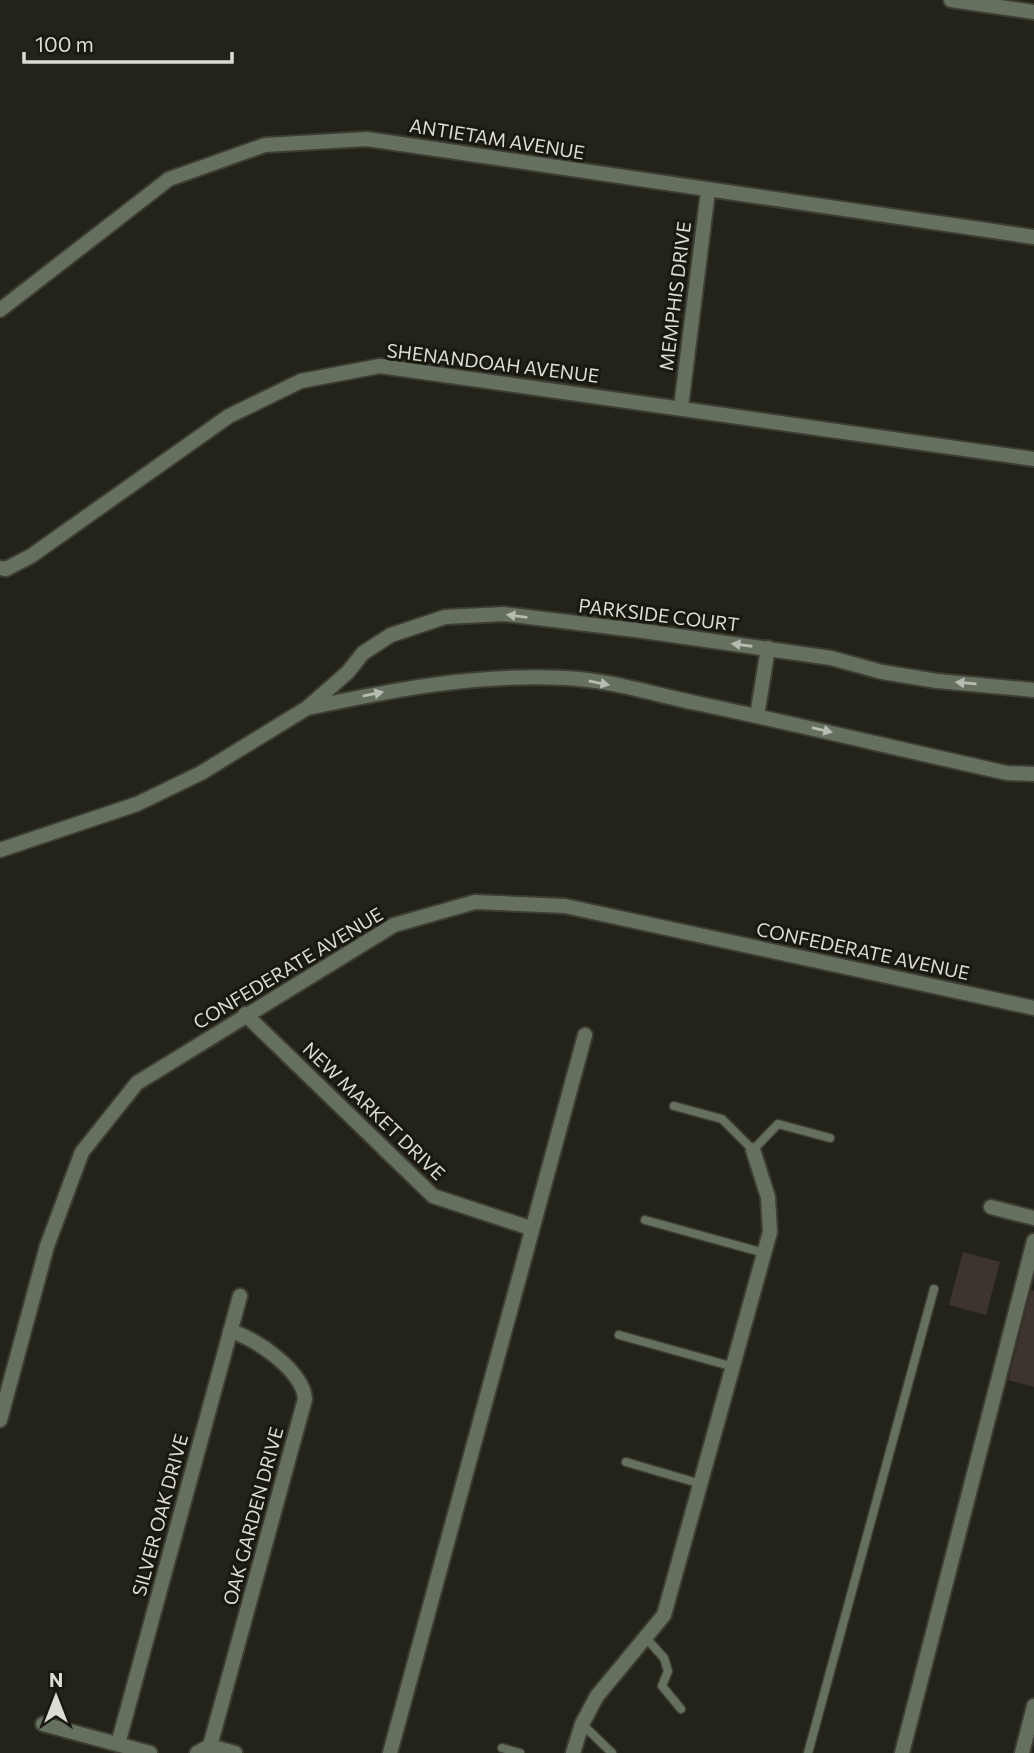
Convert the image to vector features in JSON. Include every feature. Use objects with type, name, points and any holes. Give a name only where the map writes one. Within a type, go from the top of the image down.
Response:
[{"type":"street","points":[[951,0],[1034,12]]},
{"type":"street","name":"ANTIETAM AVENUE","points":[[0,310],[169,179],[265,145],[367,139],[1034,237]]},
{"type":"street","name":"MEMPHIS DRIVE","points":[[681,407],[708,191]]},
{"type":"street","name":"SHENANDOAH AVENUE","points":[[0,568],[6,569],[31,556],[229,416],[300,381],[380,366],[1034,459]]},
{"type":"street","name":"PARKSIDE COURT","points":[[0,850],[138,804],[201,773],[307,708],[348,672],[363,653],[391,635],[445,617],[504,614],[768,649],[937,681],[1034,690]]},
{"type":"street","points":[[757,716],[768,649]]},
{"type":"street","name":"PARKSIDE COURT","points":[[307,708],[447,683],[537,677],[596,682],[1007,773],[1034,774]]},
{"type":"street","name":"CONFEDERATE AVENUE","points":[[0,1420],[47,1246],[82,1152],[137,1083],[245,1014],[394,925],[475,902],[565,906],[1034,1007]]},
{"type":"street","name":"NEW MARKET DRIVE","points":[[245,1014],[433,1196],[530,1228]]},
{"type":"street","points":[[390,1753],[530,1228],[585,1035]]},
{"type":"street","points":[[573,1753],[582,1724],[597,1696],[664,1615],[770,1232],[768,1197],[753,1150]]},
{"type":"street","points":[[992,1207],[1034,1218]]},
{"type":"street","points":[[902,1753],[1034,1241]]},
{"type":"street","name":"SILVER OAK DRIVE","points":[[118,1744],[240,1296]]},
{"type":"street","name":"OAK GARDEN DRIVE","points":[[204,1750],[305,1399],[300,1382],[258,1341],[230,1331]]},
{"type":"street","points":[[1022,1753],[1034,1706]]},
{"type":"street","points":[[43,1724],[150,1753]]},
{"type":"street","points":[[204,1750],[235,1753]]},
{"type":"lane","points":[[674,1106],[722,1119],[753,1150],[778,1124],[830,1138]]},
{"type":"lane","points":[[645,1220],[764,1253]]},
{"type":"lane","points":[[808,1753],[934,1289]]},
{"type":"lane","points":[[620,1335],[734,1367]]},
{"type":"lane","points":[[626,1462],[701,1484]]},
{"type":"lane","points":[[646,1638],[664,1658],[668,1671],[662,1686],[664,1693],[681,1709]]},
{"type":"lane","points":[[582,1724],[612,1753]]},
{"type":"lane","points":[[502,1748],[520,1753]]},
{"type":"building","points":[[963,1252],[1000,1262],[986,1315],[949,1305]]},
{"type":"building","points":[[1031,1290],[1034,1291],[1034,1387],[1008,1380]]}]
